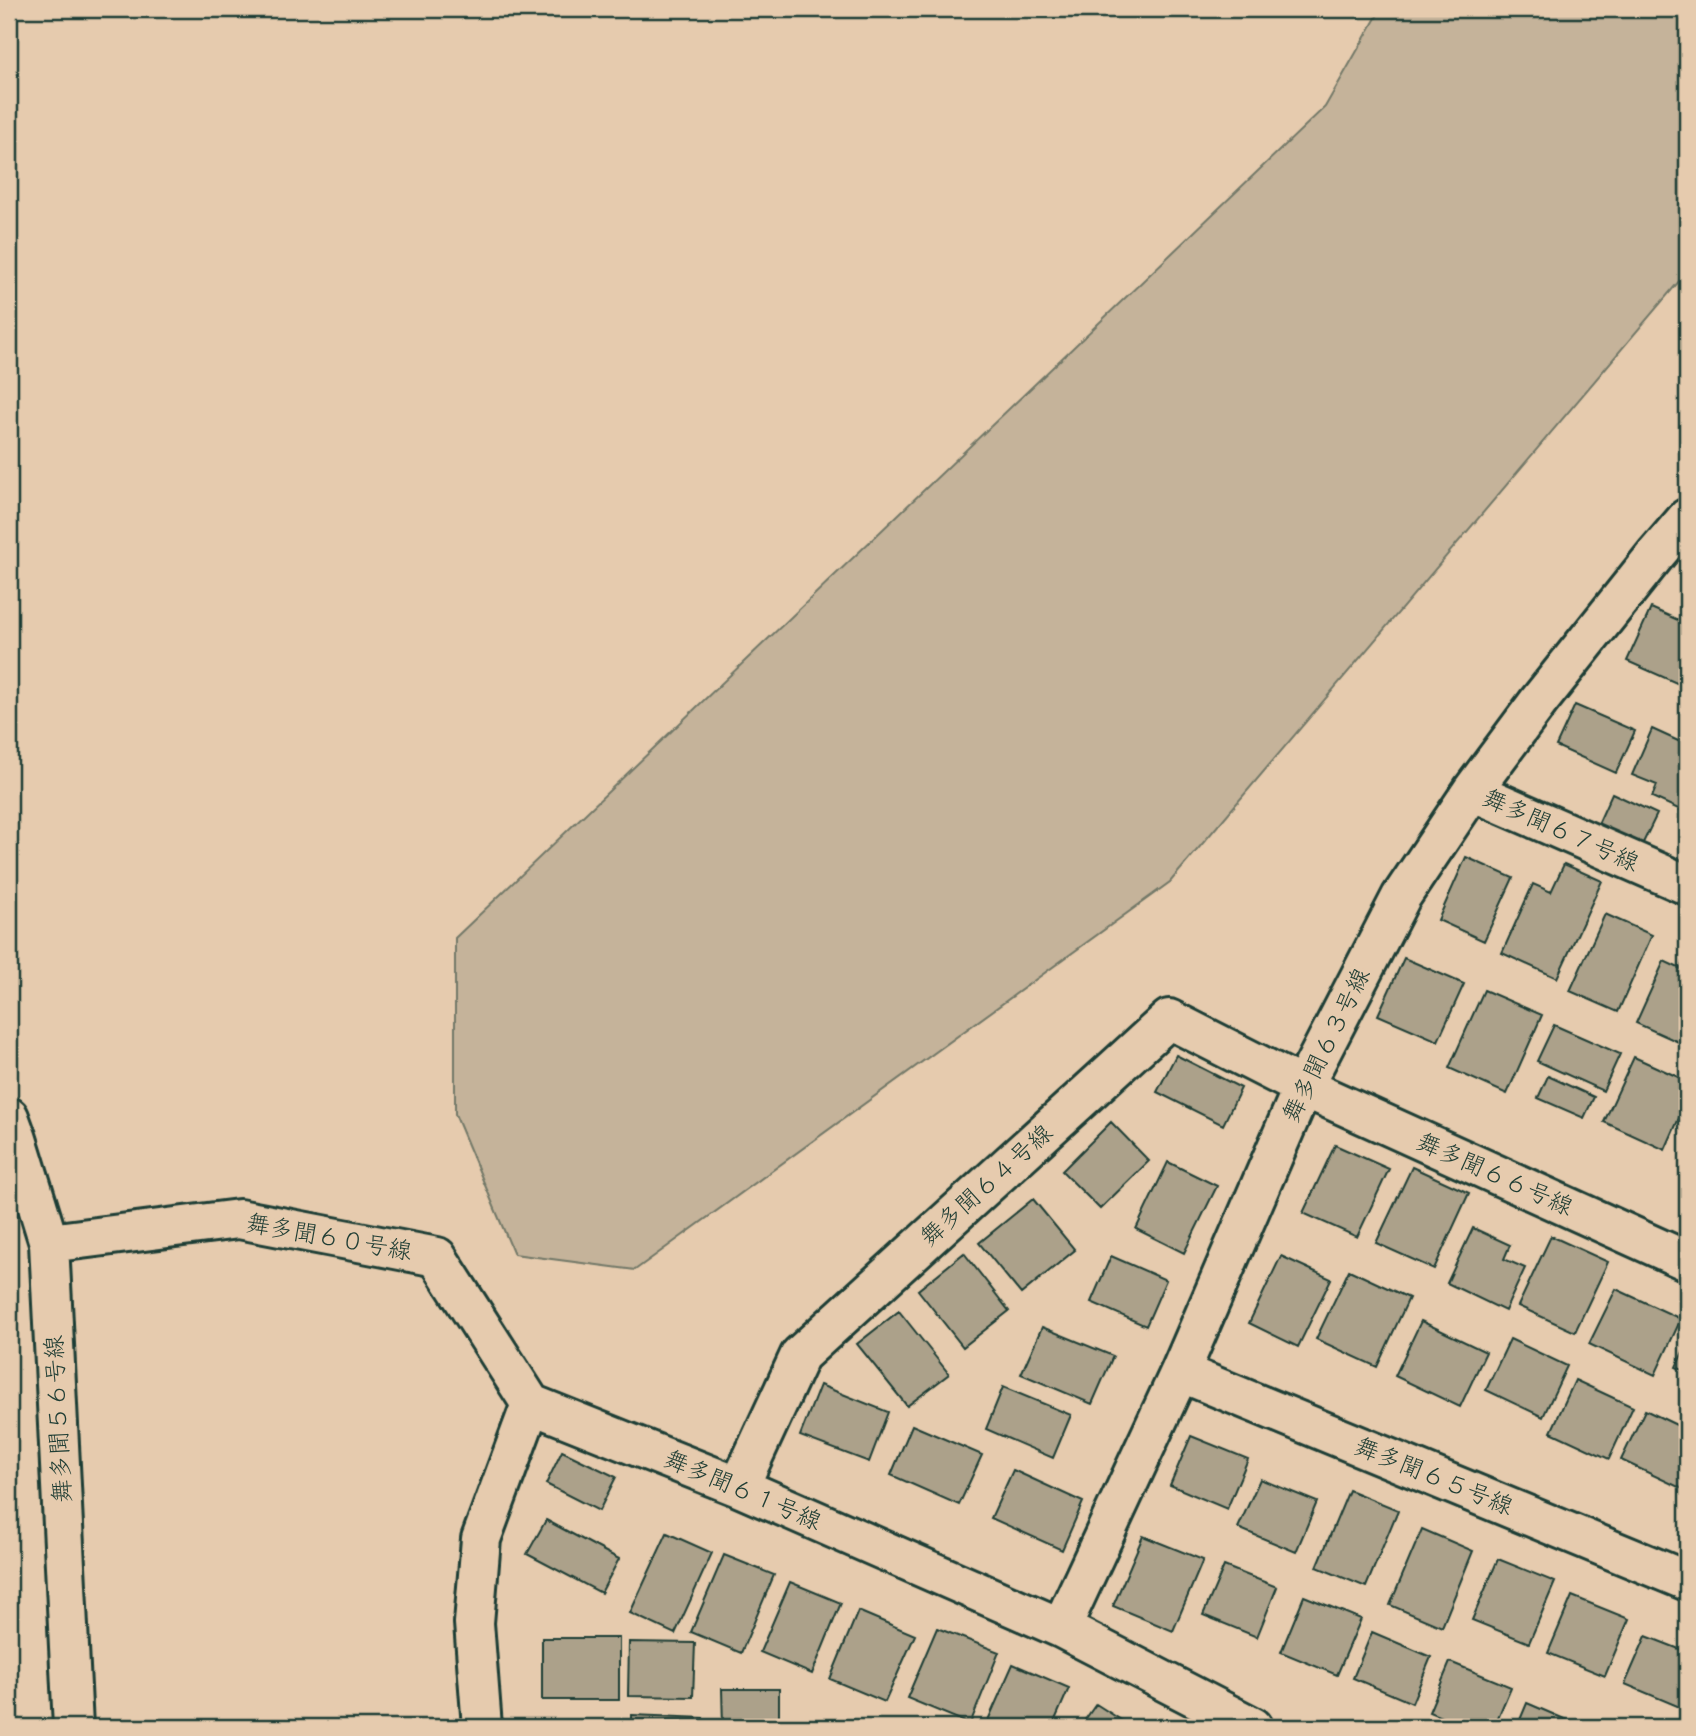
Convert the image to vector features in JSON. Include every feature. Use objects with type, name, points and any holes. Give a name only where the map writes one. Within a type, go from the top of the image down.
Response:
[{"type":"street","name":"舞多聞６３号線","points":[[1061,1628],[1180,1372],[1303,1087],[1401,897],[1472,791],[1539,701],[1672,560],[1687,518]]},
{"type":"street","name":"舞多聞６７号線","points":[[1472,791],[1687,885]]},
{"type":"street","name":"舞多聞６４号線","points":[[738,1487],[800,1355],[1169,1019],[1303,1087]]},
{"type":"street","name":"舞多聞６６号線","points":[[1303,1087],[1687,1261]]},
{"type":"street","name":"舞多聞５６号線","points":[[9,1117],[49,1243],[74,1727]]},
{"type":"street","name":"舞多聞６０号線","points":[[49,1243],[239,1219],[438,1257],[531,1404]]},
{"type":"street","name":"舞多聞６５号線","points":[[1180,1372],[1687,1581]]},
{"type":"street","name":"舞多聞６１号線","points":[[531,1404],[738,1487],[1061,1628],[1253,1727]]},
{"type":"street","points":[[482,1727],[474,1623],[481,1539],[531,1404]]},
{"type":"shaded area","points":[[1381,9],[1687,9],[1687,272],[1170,882],[635,1270],[514,1254],[455,1114],[455,938],[1325,107]]},
{"type":"building","points":[[1651,608],[1687,624],[1687,672],[1681,685],[1627,661]]},
{"type":"building","points":[[1575,705],[1635,731],[1616,773],[1556,746]]},
{"type":"building","points":[[1652,729],[1687,745],[1687,813],[1652,797],[1657,785],[1632,775]]},
{"type":"building","points":[[1612,793],[1657,814],[1642,845],[1598,824]]},
{"type":"building","points":[[1466,857],[1513,878],[1484,941],[1438,920]]},
{"type":"building","points":[[1564,864],[1602,881],[1557,978],[1502,953],[1533,884],[1551,892]]},
{"type":"building","points":[[1605,914],[1652,935],[1618,1012],[1570,991]]},
{"type":"building","points":[[1686,954],[1685,1045],[1636,1023],[1664,961],[1681,969]]},
{"type":"building","points":[[1404,958],[1464,984],[1438,1041],[1378,1015]]},
{"type":"building","points":[[1484,990],[1542,1015],[1507,1094],[1449,1068]]},
{"type":"building","points":[[1554,1025],[1620,1054],[1603,1091],[1537,1061]]},
{"type":"building","points":[[1176,1055],[1241,1088],[1223,1125],[1157,1092]]},
{"type":"building","points":[[1634,1057],[1687,1081],[1687,1100],[1665,1150],[1604,1122]]},
{"type":"building","points":[[1548,1076],[1594,1097],[1584,1118],[1538,1098]]},
{"type":"building","points":[[1111,1122],[1149,1161],[1100,1209],[1062,1171]]},
{"type":"building","points":[[1335,1145],[1389,1169],[1357,1237],[1303,1213]]},
{"type":"building","points":[[1168,1162],[1217,1186],[1184,1253],[1136,1229]]},
{"type":"building","points":[[1412,1167],[1469,1193],[1434,1269],[1376,1243]]},
{"type":"building","points":[[1033,1199],[1075,1250],[1021,1294],[979,1243]]},
{"type":"building","points":[[1473,1228],[1510,1245],[1504,1259],[1525,1268],[1505,1311],[1447,1283]]},
{"type":"building","points":[[1551,1236],[1608,1262],[1575,1332],[1518,1306]]},
{"type":"building","points":[[964,1253],[1009,1311],[963,1347],[918,1290]]},
{"type":"building","points":[[1111,1256],[1166,1280],[1146,1326],[1091,1302]]},
{"type":"building","points":[[1281,1256],[1331,1279],[1298,1347],[1249,1323]]},
{"type":"building","points":[[1349,1270],[1409,1298],[1377,1367],[1316,1339]]},
{"type":"building","points":[[1616,1289],[1681,1319],[1655,1375],[1589,1344]]},
{"type":"building","points":[[899,1311],[949,1374],[907,1406],[857,1344]]},
{"type":"building","points":[[1421,1321],[1486,1352],[1460,1407],[1395,1376]]},
{"type":"building","points":[[1042,1327],[1113,1356],[1092,1404],[1021,1374]]},
{"type":"building","points":[[1510,1339],[1567,1366],[1543,1417],[1486,1390]]},
{"type":"building","points":[[1687,1343],[1687,1372],[1676,1367]]},
{"type":"building","points":[[1575,1380],[1633,1407],[1609,1459],[1551,1432]]},
{"type":"building","points":[[820,1385],[888,1412],[869,1462],[800,1436]]},
{"type":"building","points":[[1003,1387],[1071,1415],[1053,1458],[986,1429]]},
{"type":"building","points":[[1645,1410],[1687,1430],[1687,1491],[1621,1460]]},
{"type":"building","points":[[912,1425],[982,1455],[959,1505],[891,1475]]},
{"type":"building","points":[[1191,1436],[1248,1459],[1227,1509],[1170,1485]]},
{"type":"building","points":[[562,1451],[616,1477],[599,1511],[546,1484]]},
{"type":"building","points":[[1013,1470],[1083,1502],[1062,1550],[991,1518]]},
{"type":"building","points":[[1260,1479],[1317,1502],[1296,1552],[1238,1528]]},
{"type":"building","points":[[1349,1490],[1398,1510],[1366,1587],[1317,1567]]},
{"type":"building","points":[[546,1520],[619,1559],[601,1593],[527,1554]]},
{"type":"building","points":[[1422,1529],[1473,1551],[1442,1627],[1390,1605]]},
{"type":"building","points":[[667,1533],[712,1553],[675,1634],[630,1613]]},
{"type":"building","points":[[1143,1536],[1203,1560],[1173,1631],[1113,1606]]},
{"type":"building","points":[[724,1555],[774,1575],[741,1653],[691,1632]]},
{"type":"building","points":[[1498,1559],[1555,1582],[1529,1643],[1472,1620]]},
{"type":"building","points":[[1224,1566],[1277,1587],[1257,1637],[1203,1615]]},
{"type":"building","points":[[790,1582],[841,1603],[812,1674],[760,1652]]},
{"type":"building","points":[[1304,1596],[1361,1619],[1337,1675],[1281,1652]]},
{"type":"building","points":[[1572,1596],[1629,1619],[1605,1676],[1548,1653]]},
{"type":"building","points":[[858,1611],[915,1635],[885,1702],[830,1679]]},
{"type":"building","points":[[937,1628],[999,1652],[970,1724],[907,1698]]},
{"type":"building","points":[[1372,1632],[1431,1657],[1412,1703],[1353,1678]]},
{"type":"building","points":[[1646,1636],[1687,1652],[1687,1696],[1682,1708],[1625,1684]]},
{"type":"building","points":[[542,1638],[619,1638],[619,1700],[542,1700]]},
{"type":"building","points":[[629,1642],[695,1643],[693,1697],[628,1696]]},
{"type":"building","points":[[1450,1662],[1511,1687],[1494,1727],[1465,1727],[1429,1712]]},
{"type":"building","points":[[1013,1664],[1069,1688],[1052,1727],[985,1727]]},
{"type":"building","points":[[722,1689],[779,1689],[779,1727],[723,1727]]},
{"type":"building","points":[[1527,1703],[1583,1727],[1517,1727]]},
{"type":"building","points":[[1096,1704],[1132,1727],[1080,1727]]},
{"type":"building","points":[[632,1715],[703,1718],[702,1727],[631,1727]]},
{"type":"building","points":[[1614,1720],[1633,1727],[1611,1727]]},
{"type":"building","points":[[607,1723],[607,1727],[547,1727],[547,1726]]}]
